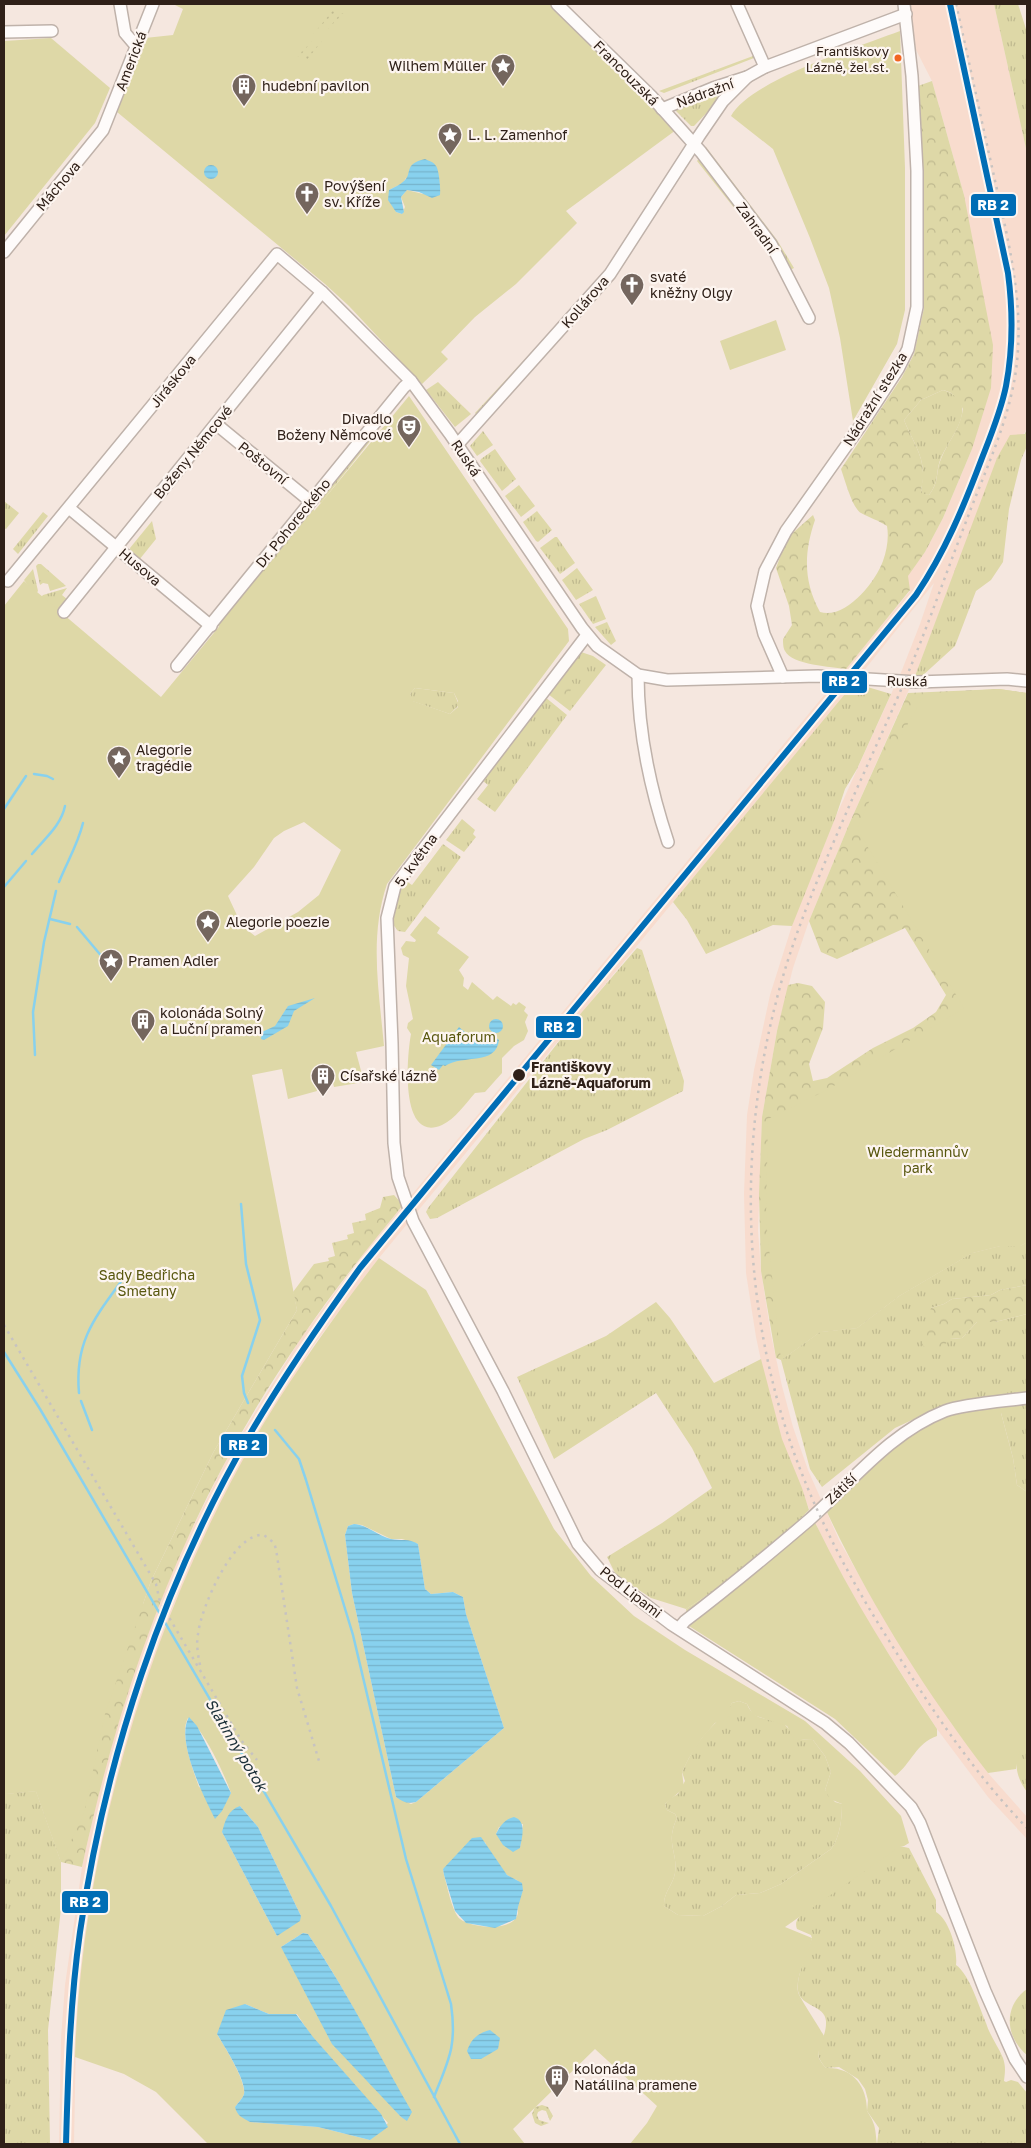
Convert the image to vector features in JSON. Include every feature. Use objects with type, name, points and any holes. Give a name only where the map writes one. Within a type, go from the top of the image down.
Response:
[{"type":"street","points":[[120,4],[125,33],[136,46]]},
{"type":"street","name":"Americká","points":[[108,118],[153,4]]},
{"type":"street","name":"Francouzská","points":[[557,4],[662,109],[694,144]]},
{"type":"street","points":[[737,4],[765,67]]},
{"type":"street","name":"Nádražní","points":[[662,109],[713,88],[748,77],[765,67],[905,9]]},
{"type":"street","name":"Nádražní stezka","points":[[783,677],[764,634],[757,606],[764,571],[786,531],[868,416],[898,370],[908,349],[917,307],[916,171],[912,76],[905,9]]},
{"type":"street","points":[[4,32],[52,31]]},
{"type":"street","name":"Nádražní","points":[[694,144],[723,101],[748,77]]},
{"type":"street","name":"Máchova","points":[[4,252],[96,140],[108,118]]},
{"type":"street","name":"Zahradní","points":[[694,144],[771,244],[809,318]]},
{"type":"street","name":"Kollárova","points":[[457,445],[610,274],[694,144]]},
{"type":"street","name":"Ruská","points":[[277,254],[322,292],[411,381],[588,635],[603,651],[638,675],[667,680],[818,676],[917,682],[1007,679],[1027,681]]},
{"type":"street","name":"Jiráskova","points":[[8,581],[277,254]]},
{"type":"street","name":"Boženy Němcové","points":[[64,612],[322,292]]},
{"type":"street","name":"Dr. Pohoreckého","points":[[176,666],[211,626],[398,393],[411,381]]},
{"type":"street","name":"Poštovní","points":[[216,424],[310,501]]},
{"type":"street","name":"Husova","points":[[69,508],[211,626]]},
{"type":"street","name":"5. května","points":[[403,1194],[398,1177],[394,1143],[392,1043],[386,946],[386,918],[395,886],[588,635]]},
{"type":"street","points":[[638,675],[638,699],[645,751],[668,842]]},
{"type":"street","name":"Pod Lipami","points":[[403,1194],[413,1221],[503,1391],[578,1544],[600,1570],[679,1628],[825,1723],[849,1743],[912,1807],[920,1823],[985,1991],[1015,2059],[1027,2077]]},
{"type":"street","name":"Zátiší","points":[[679,1628],[685,1621],[809,1520],[852,1477],[897,1439],[920,1423],[947,1411],[1027,1398]]},
{"type":"shaded area","points":[[909,4],[994,4],[1027,153],[1027,428],[969,535],[915,676],[850,822],[809,921],[793,968],[777,1031],[762,1117],[758,1231],[761,1271],[771,1335],[793,1427],[808,1470],[839,1540],[878,1609],[949,1720],[988,1773],[1027,1817],[1027,1839],[988,1797],[937,1729],[865,1617],[826,1546],[794,1475],[779,1431],[767,1389],[756,1337],[746,1273],[744,1194],[747,1115],[754,1070],[770,995],[795,916],[836,816],[902,670],[934,583],[854,683],[379,1258],[313,1346],[245,1458],[205,1535],[174,1605],[145,1685],[120,1768],[97,1870],[86,1936],[76,2038],[74,2144],[59,2144],[61,2038],[65,1985],[82,1867],[96,1803],[118,1721],[146,1636],[174,1565],[231,1451],[301,1338],[367,1249],[910,591],[907,576],[925,552],[943,518],[972,449],[964,195],[932,81],[913,44]]},
{"type":"green space","points":[[173,4],[551,4],[676,130],[566,211],[577,223],[516,284],[475,317],[441,352],[448,359],[422,384],[349,306],[325,284],[117,112],[145,38],[173,35],[183,9]],"holes":[[[437,174],[440,185],[423,194],[407,190],[401,197],[405,207],[402,214],[396,212],[389,190],[403,183],[406,178]]]},
{"type":"green space","points":[[994,4],[1018,4],[1027,32],[1027,153]]},
{"type":"green space","points":[[335,8],[337,10],[299,57],[296,55]]},
{"type":"green space","points":[[341,13],[344,14],[305,62],[303,60]]},
{"type":"green space","points":[[900,31],[905,168],[905,310],[897,344],[853,421],[840,338],[829,288],[810,238],[773,149],[731,116],[742,103],[783,77],[834,55]]},
{"type":"green space","points":[[51,38],[110,88],[95,123],[4,236],[4,41]]},
{"type":"green space","points":[[753,56],[754,58],[664,93],[659,91]]},
{"type":"green space","points":[[932,81],[964,195],[993,345],[991,388],[972,449],[943,518],[925,552],[908,576],[910,590],[846,669],[813,664],[789,656],[784,650],[783,639],[792,625],[789,606],[776,568],[787,538],[813,515],[815,520],[807,555],[808,578],[810,589],[820,612],[830,613],[849,605],[866,589],[879,570],[887,548],[887,526],[858,510],[852,500],[841,469],[902,377],[914,354],[924,308],[923,175],[918,86]],"holes":[[[943,390],[956,397],[963,409],[956,430],[939,464],[935,485],[929,495],[921,493],[923,476],[921,459],[904,420],[921,400]]]},
{"type":"green space","points":[[714,93],[718,95],[718,101],[694,126],[691,126],[674,109]]},
{"type":"green space","points":[[706,147],[777,240],[794,268],[790,270],[704,152]]},
{"type":"green space","points":[[700,157],[772,252],[769,252],[697,161]]},
{"type":"green space","points":[[776,320],[786,350],[730,370],[720,341]]},
{"type":"green space","points":[[551,333],[478,416],[475,413]]},
{"type":"green space","points":[[438,382],[471,414],[455,427],[426,390]]},
{"type":"green space","points":[[943,390],[955,396],[961,403],[960,421],[941,458],[932,490],[929,495],[921,494],[923,473],[921,459],[904,420],[921,400]]},
{"type":"green space","name":"Sady Bedřicha Smetany","points":[[409,396],[568,629],[569,641],[387,884],[381,904],[377,944],[378,985],[384,1046],[356,1052],[364,1082],[334,1087],[332,1079],[316,1083],[317,1091],[288,1099],[282,1069],[252,1075],[297,1310],[213,1453],[151,1581],[105,1714],[84,1813],[61,1862],[36,1791],[4,1794],[4,606],[24,581],[161,697]],"holes":[[[415,688],[454,693],[458,701],[458,707],[450,714],[413,701],[410,694]],[[304,822],[341,850],[319,895],[298,912],[255,936],[242,926],[228,896],[254,867],[274,838]]]},
{"type":"green space","points":[[377,428],[379,430],[321,503],[317,500]]},
{"type":"green space","points":[[1027,428],[1027,446],[1021,460],[1009,509],[1003,562],[991,580],[976,591],[955,646],[921,677],[915,676],[997,458],[1010,435],[1025,434]]},
{"type":"green space","points":[[483,431],[493,445],[477,456],[470,446]]},
{"type":"green space","points":[[495,449],[516,479],[502,491],[480,461]]},
{"type":"green space","points":[[519,485],[535,506],[521,517],[505,496]]},
{"type":"green space","points":[[4,501],[19,513],[6,529],[4,528]]},
{"type":"green space","points":[[312,508],[315,511],[221,628],[217,625]]},
{"type":"green space","points":[[537,511],[552,530],[538,542],[523,522]]},
{"type":"green space","points":[[43,512],[48,516],[18,554],[13,549]]},
{"type":"green space","points":[[152,521],[156,539],[139,560],[131,553],[130,548]]},
{"type":"green space","points":[[557,537],[575,563],[560,574],[540,548]]},
{"type":"green space","points":[[41,564],[66,586],[50,591],[48,584],[43,583],[40,585],[36,566]]},
{"type":"green space","points":[[577,568],[593,590],[576,600],[562,580]]},
{"type":"green space","points":[[33,569],[38,591],[35,595],[24,580]]},
{"type":"green space","points":[[67,588],[62,595],[68,600],[51,622],[38,601],[43,595]]},
{"type":"green space","points":[[596,596],[606,619],[593,624],[579,604]]},
{"type":"green space","points":[[607,622],[616,641],[611,645],[595,627]]},
{"type":"green space","points":[[581,652],[593,656],[606,665],[570,711],[548,694]]},
{"type":"green space","points":[[565,679],[569,679],[574,684],[565,701],[562,702],[556,699],[555,690]]},
{"type":"green space","points":[[854,683],[891,694],[857,769],[845,789],[792,926],[773,925],[706,954],[687,920],[673,902]]},
{"type":"green space","points":[[415,688],[454,693],[459,705],[450,714],[412,701],[410,694]]},
{"type":"green space","name":"Wiedermannův park","points":[[999,689],[1027,693],[1027,1242],[1020,1246],[1000,1246],[972,1253],[899,1296],[857,1328],[820,1332],[781,1360],[776,1358],[761,1271],[759,1194],[762,1117],[777,1031],[788,985],[798,983],[812,986],[825,1002],[823,1028],[809,1064],[813,1081],[827,1078],[873,1048],[913,1028],[936,1012],[946,995],[905,928],[837,959],[821,952],[809,921],[850,822],[908,693]]},
{"type":"green space","name":"Wiedermannův park","points":[[999,689],[1027,693],[1027,1242],[1020,1246],[1000,1246],[972,1253],[899,1296],[857,1328],[820,1332],[781,1360],[766,1220],[768,1119],[827,1090],[964,1008],[857,829],[887,761],[923,697],[931,693]]},
{"type":"green space","points":[[545,697],[567,715],[495,812],[477,799],[488,785],[483,781]]},
{"type":"green space","points":[[462,819],[475,830],[473,834],[476,837],[464,852],[446,840]]},
{"type":"green space","points":[[443,844],[461,857],[405,932],[398,931],[392,923],[399,893],[406,881],[412,885]]},
{"type":"green space","name":"Aquaforum","points":[[425,916],[440,928],[437,933],[469,957],[459,970],[464,978],[463,986],[468,990],[472,982],[493,1000],[497,996],[511,1006],[513,1003],[516,1005],[519,1002],[526,1007],[524,1011],[528,1015],[525,1022],[528,1031],[524,1040],[514,1046],[502,1058],[502,1073],[485,1092],[475,1093],[447,1122],[442,1125],[428,1127],[418,1122],[412,1110],[409,1094],[408,1060],[411,1034],[407,1028],[408,1023],[413,1019],[406,986],[409,958],[403,955],[401,948],[406,941],[415,942],[416,940],[410,935]]},
{"type":"green space","points":[[637,948],[642,950],[684,1081],[683,1091],[607,1130],[584,1139],[437,1218],[430,1219],[426,1212],[428,1208],[582,1012]]},
{"type":"green space","points":[[394,1195],[403,1205],[326,1303],[262,1398],[226,1461],[194,1525],[165,1591],[140,1658],[118,1726],[82,1867],[61,1862],[36,1791],[4,1794],[4,1362],[143,1604],[151,1581],[213,1453],[297,1310],[293,1292],[314,1264],[329,1261],[328,1258],[335,1256],[332,1243],[348,1239],[347,1235],[354,1233],[352,1223],[366,1220],[365,1214],[380,1208],[383,1197]]},
{"type":"green space","points":[[1027,1242],[1027,1285],[1000,1290],[991,1295],[952,1299],[931,1308],[950,1339],[962,1338],[977,1322],[995,1322],[1027,1314],[1027,1397],[940,1407],[895,1428],[822,1487],[810,1469],[781,1360],[820,1332],[857,1328],[899,1296],[972,1253],[1000,1246],[1020,1246]]},
{"type":"green space","points":[[379,1258],[426,1290],[554,1529],[591,1576],[634,1616],[685,1650],[805,1721],[860,1771],[901,1816],[909,1843],[899,1847],[785,1927],[812,1938],[798,1979],[798,1992],[824,2036],[818,2055],[822,2063],[826,2068],[844,2071],[851,2075],[861,2086],[867,2111],[875,2127],[877,2144],[630,2144],[647,2123],[657,2106],[595,2049],[513,2129],[525,2144],[208,2144],[156,2092],[124,2074],[75,2057],[81,1976],[92,1894],[109,1811],[131,1729],[158,1648],[189,1570],[225,1494],[264,1423],[334,1318]],"holes":[[[354,1524],[362,1525],[391,1539],[402,1539],[418,1544],[425,1589],[431,1594],[453,1592],[463,1597],[466,1614],[504,1728],[416,1802],[411,1804],[396,1797],[352,1593],[345,1535],[348,1526]],[[739,1701],[747,1704],[753,1715],[787,1726],[794,1739],[813,1740],[825,1756],[831,1772],[825,1790],[830,1799],[842,1804],[838,1834],[831,1849],[781,1884],[760,1893],[736,1895],[722,1906],[703,1916],[678,1915],[664,1906],[665,1897],[675,1873],[672,1834],[677,1818],[675,1814],[667,1810],[665,1804],[684,1788],[682,1772],[689,1758],[715,1723],[727,1719],[731,1714],[730,1707],[732,1703]],[[188,1718],[207,1742],[219,1764],[231,1793],[227,1799],[199,1787],[188,1752],[185,1733]],[[240,1806],[258,1827],[301,1916],[277,1936],[222,1832]],[[523,1824],[520,1848],[496,1834],[499,1827]],[[485,1842],[497,1865],[506,1874],[517,1880],[523,1890],[518,1903],[517,1916],[507,1924],[490,1927],[473,1925],[460,1919],[452,1905],[443,1869]],[[303,1933],[308,1934],[350,2002],[374,2048],[407,2120],[401,2117],[378,2090],[281,1947]],[[245,2004],[269,2014],[297,2014],[312,2037],[388,2123],[370,2140],[318,2127],[250,2122],[235,2107],[242,2099],[244,2088],[217,2034]]]},
{"type":"green space","points":[[1027,1285],[1027,1314],[995,1322],[977,1322],[962,1338],[950,1339],[937,1354],[922,1345],[931,1308],[952,1299],[991,1295],[1000,1290]]},
{"type":"green space","points":[[656,1302],[670,1318],[714,1383],[761,1359],[782,1439],[809,1510],[774,1544],[732,1579],[686,1609],[651,1598],[616,1575],[607,1557],[662,1523],[712,1488],[692,1448],[656,1393],[554,1459],[517,1377],[606,1336]]},
{"type":"green space","points":[[1027,1403],[1027,1492],[1017,1485],[1013,1458],[1000,1409],[1002,1406]]},
{"type":"green space","points":[[1002,1406],[1001,1413],[1013,1458],[1017,1485],[1027,1492],[1027,1738],[1019,1753],[1016,1769],[988,1773],[942,1710],[899,1645],[860,1578],[825,1508],[910,1434],[948,1413]]},
{"type":"green space","points":[[805,1514],[811,1514],[839,1570],[870,1624],[937,1729],[937,1736],[924,1744],[895,1776],[835,1719],[689,1626],[686,1609],[732,1579],[774,1544]]},
{"type":"green space","points":[[739,1701],[747,1704],[757,1716],[780,1722],[798,1738],[813,1740],[825,1756],[831,1772],[825,1790],[835,1802],[842,1804],[838,1834],[831,1849],[781,1884],[760,1893],[736,1895],[722,1906],[703,1916],[678,1915],[664,1906],[665,1897],[675,1873],[672,1834],[677,1818],[675,1814],[667,1810],[665,1804],[678,1794],[685,1781],[682,1772],[701,1739],[732,1703]]},
{"type":"green space","points":[[1027,1738],[1027,1792],[1019,1779],[1016,1765],[1019,1751]]},
{"type":"green space","points":[[36,1791],[61,1862],[61,1908],[48,2030],[50,2144],[4,2144],[4,1794]]},
{"type":"green space","points":[[899,1846],[909,1848],[936,1900],[936,1912],[949,1928],[956,1951],[956,1965],[966,1976],[1003,2058],[1005,2067],[1004,2081],[1018,2082],[1027,2093],[1027,2144],[877,2144],[879,2128],[867,2111],[868,2100],[865,2089],[858,2079],[839,2067],[826,2068],[821,2061],[818,2050],[826,2029],[825,2016],[804,2000],[798,1991],[800,1971],[812,1938],[811,1935],[797,1929],[797,1921],[804,1912]]},
{"type":"green space","points":[[1027,1989],[1027,2055],[1014,2039],[1010,2022],[1014,2004]]},
{"type":"green space","points":[[542,2105],[548,2107],[553,2116],[550,2121],[546,2111],[538,2112],[539,2120],[549,2123],[541,2126],[535,2123],[532,2114],[535,2107]]},
{"type":"water","points":[[425,159],[437,168],[440,180],[440,195],[432,198],[419,192],[407,190],[401,197],[404,212],[402,214],[396,212],[388,200],[389,190],[407,178],[414,163]]},
{"type":"water","points":[[208,165],[214,165],[218,172],[214,179],[208,179],[204,175],[204,169]]},
{"type":"water","points":[[315,998],[294,1011],[288,1026],[264,1040],[261,1039],[262,1032],[275,1026],[288,1006]]},
{"type":"water","points":[[493,1019],[499,1019],[503,1026],[499,1033],[493,1033],[489,1029],[489,1023]]},
{"type":"water","points":[[459,1027],[471,1036],[481,1035],[484,1032],[493,1039],[495,1037],[499,1040],[497,1048],[486,1056],[443,1065],[439,1070],[431,1065]]},
{"type":"water","points":[[354,1524],[364,1526],[386,1538],[411,1541],[418,1544],[425,1589],[431,1594],[453,1592],[463,1597],[466,1614],[504,1728],[416,1802],[405,1802],[396,1797],[352,1593],[345,1535],[348,1526]]},
{"type":"water","points":[[189,1717],[197,1726],[231,1793],[222,1811],[215,1819],[198,1783],[188,1754],[186,1727]]},
{"type":"water","points":[[240,1806],[258,1827],[301,1916],[300,1921],[277,1936],[222,1832],[230,1813]]},
{"type":"water","points":[[514,1817],[521,1822],[523,1830],[520,1848],[513,1852],[503,1845],[496,1834],[503,1823]]},
{"type":"water","points":[[481,1837],[507,1875],[522,1883],[523,1890],[516,1919],[495,1928],[466,1923],[455,1911],[443,1869],[472,1838]]},
{"type":"water","points":[[303,1933],[308,1934],[336,1977],[412,2112],[407,2121],[401,2117],[332,2044],[281,1947]]},
{"type":"water","points":[[245,2004],[269,2014],[296,2014],[313,2037],[381,2114],[388,2127],[370,2140],[318,2127],[250,2122],[237,2113],[235,2107],[242,2099],[244,2088],[234,2064],[217,2034],[226,2010]]},
{"type":"water","points":[[490,2030],[500,2038],[498,2049],[481,2059],[471,2059],[467,2051],[471,2043],[479,2035]]},
{"type":"waterway","points":[[34,774],[53,779]]},
{"type":"waterway","points":[[4,809],[26,776]]},
{"type":"waterway","points":[[32,854],[52,832],[60,820],[65,806]]},
{"type":"waterway","points":[[59,882],[83,823]]},
{"type":"waterway","points":[[4,887],[26,861]]},
{"type":"waterway","points":[[35,1055],[33,1012],[44,942],[56,891]]},
{"type":"waterway","points":[[50,919],[70,924]]},
{"type":"waterway","points":[[77,927],[109,965]]},
{"type":"waterway","points":[[241,1204],[246,1264],[260,1320],[242,1376],[244,1393],[248,1403]]},
{"type":"waterway","points":[[79,1393],[78,1374],[84,1342],[98,1314],[128,1272]]},
{"type":"waterway","name":"Slatinný potok","points":[[4,1352],[40,1409],[331,1906],[460,2144]]},
{"type":"waterway","points":[[81,1401],[92,1430]]},
{"type":"waterway","points":[[275,1430],[299,1459],[306,1480],[353,1635],[406,1859],[451,2004],[453,2018],[452,2042],[444,2072],[434,2097]]},
{"type":"railway","points":[[956,4],[1014,272],[1017,296],[1018,345],[1013,389],[996,446],[926,629],[815,886],[782,978],[763,1061],[755,1120],[751,1180],[752,1240],[757,1300],[767,1359],[782,1417],[802,1474],[820,1517],[864,1599],[919,1689],[970,1761],[1007,1807],[1027,1828]]},
{"type":"railway","points":[[4,1325],[156,1584],[160,1602],[241,1740],[257,1760]]},
{"type":"railway","points":[[200,1665],[197,1646],[198,1634],[200,1622],[212,1590],[230,1558],[241,1546],[252,1537],[264,1535],[274,1543],[276,1549],[297,1688],[319,1761]]},
{"type":"transit line","points":[[66,2144],[70,2038],[77,1958],[91,1867],[105,1802],[141,1675],[164,1612],[218,1492],[276,1391],[360,1268],[916,595],[945,545],[968,494],[996,423],[1004,395],[1010,358],[1011,301],[1008,273],[950,4]]},
{"type":"place","name":"Františkovy Lázně, žel.st.","points":[[898,58]]},
{"type":"place","name":"Wilhem Müller","points":[[503,87]]},
{"type":"place","name":"hudební pavilon","points":[[244,107]]},
{"type":"place","name":"L. L. Zamenhof","points":[[450,156]]},
{"type":"place","name":"Povýšení sv. Kříže","points":[[307,215]]},
{"type":"place","name":"svaté kněžny Olgy","points":[[632,306]]},
{"type":"place","name":"Divadlo Boženy Němcové","points":[[409,448]]},
{"type":"place","name":"Alegorie tragédie","points":[[119,779]]},
{"type":"place","name":"Alegorie poezie","points":[[208,943]]},
{"type":"place","name":"Pramen Adler","points":[[111,982]]},
{"type":"place","name":"kolonáda Solný a Luční pramen","points":[[143,1042]]},
{"type":"place","name":"Františkovy Lázně-Aquaforum","points":[[519,1075]]},
{"type":"place","name":"Císařské lázně","points":[[323,1097]]},
{"type":"place","name":"kolonáda Natáliina pramene","points":[[557,2098]]}]
